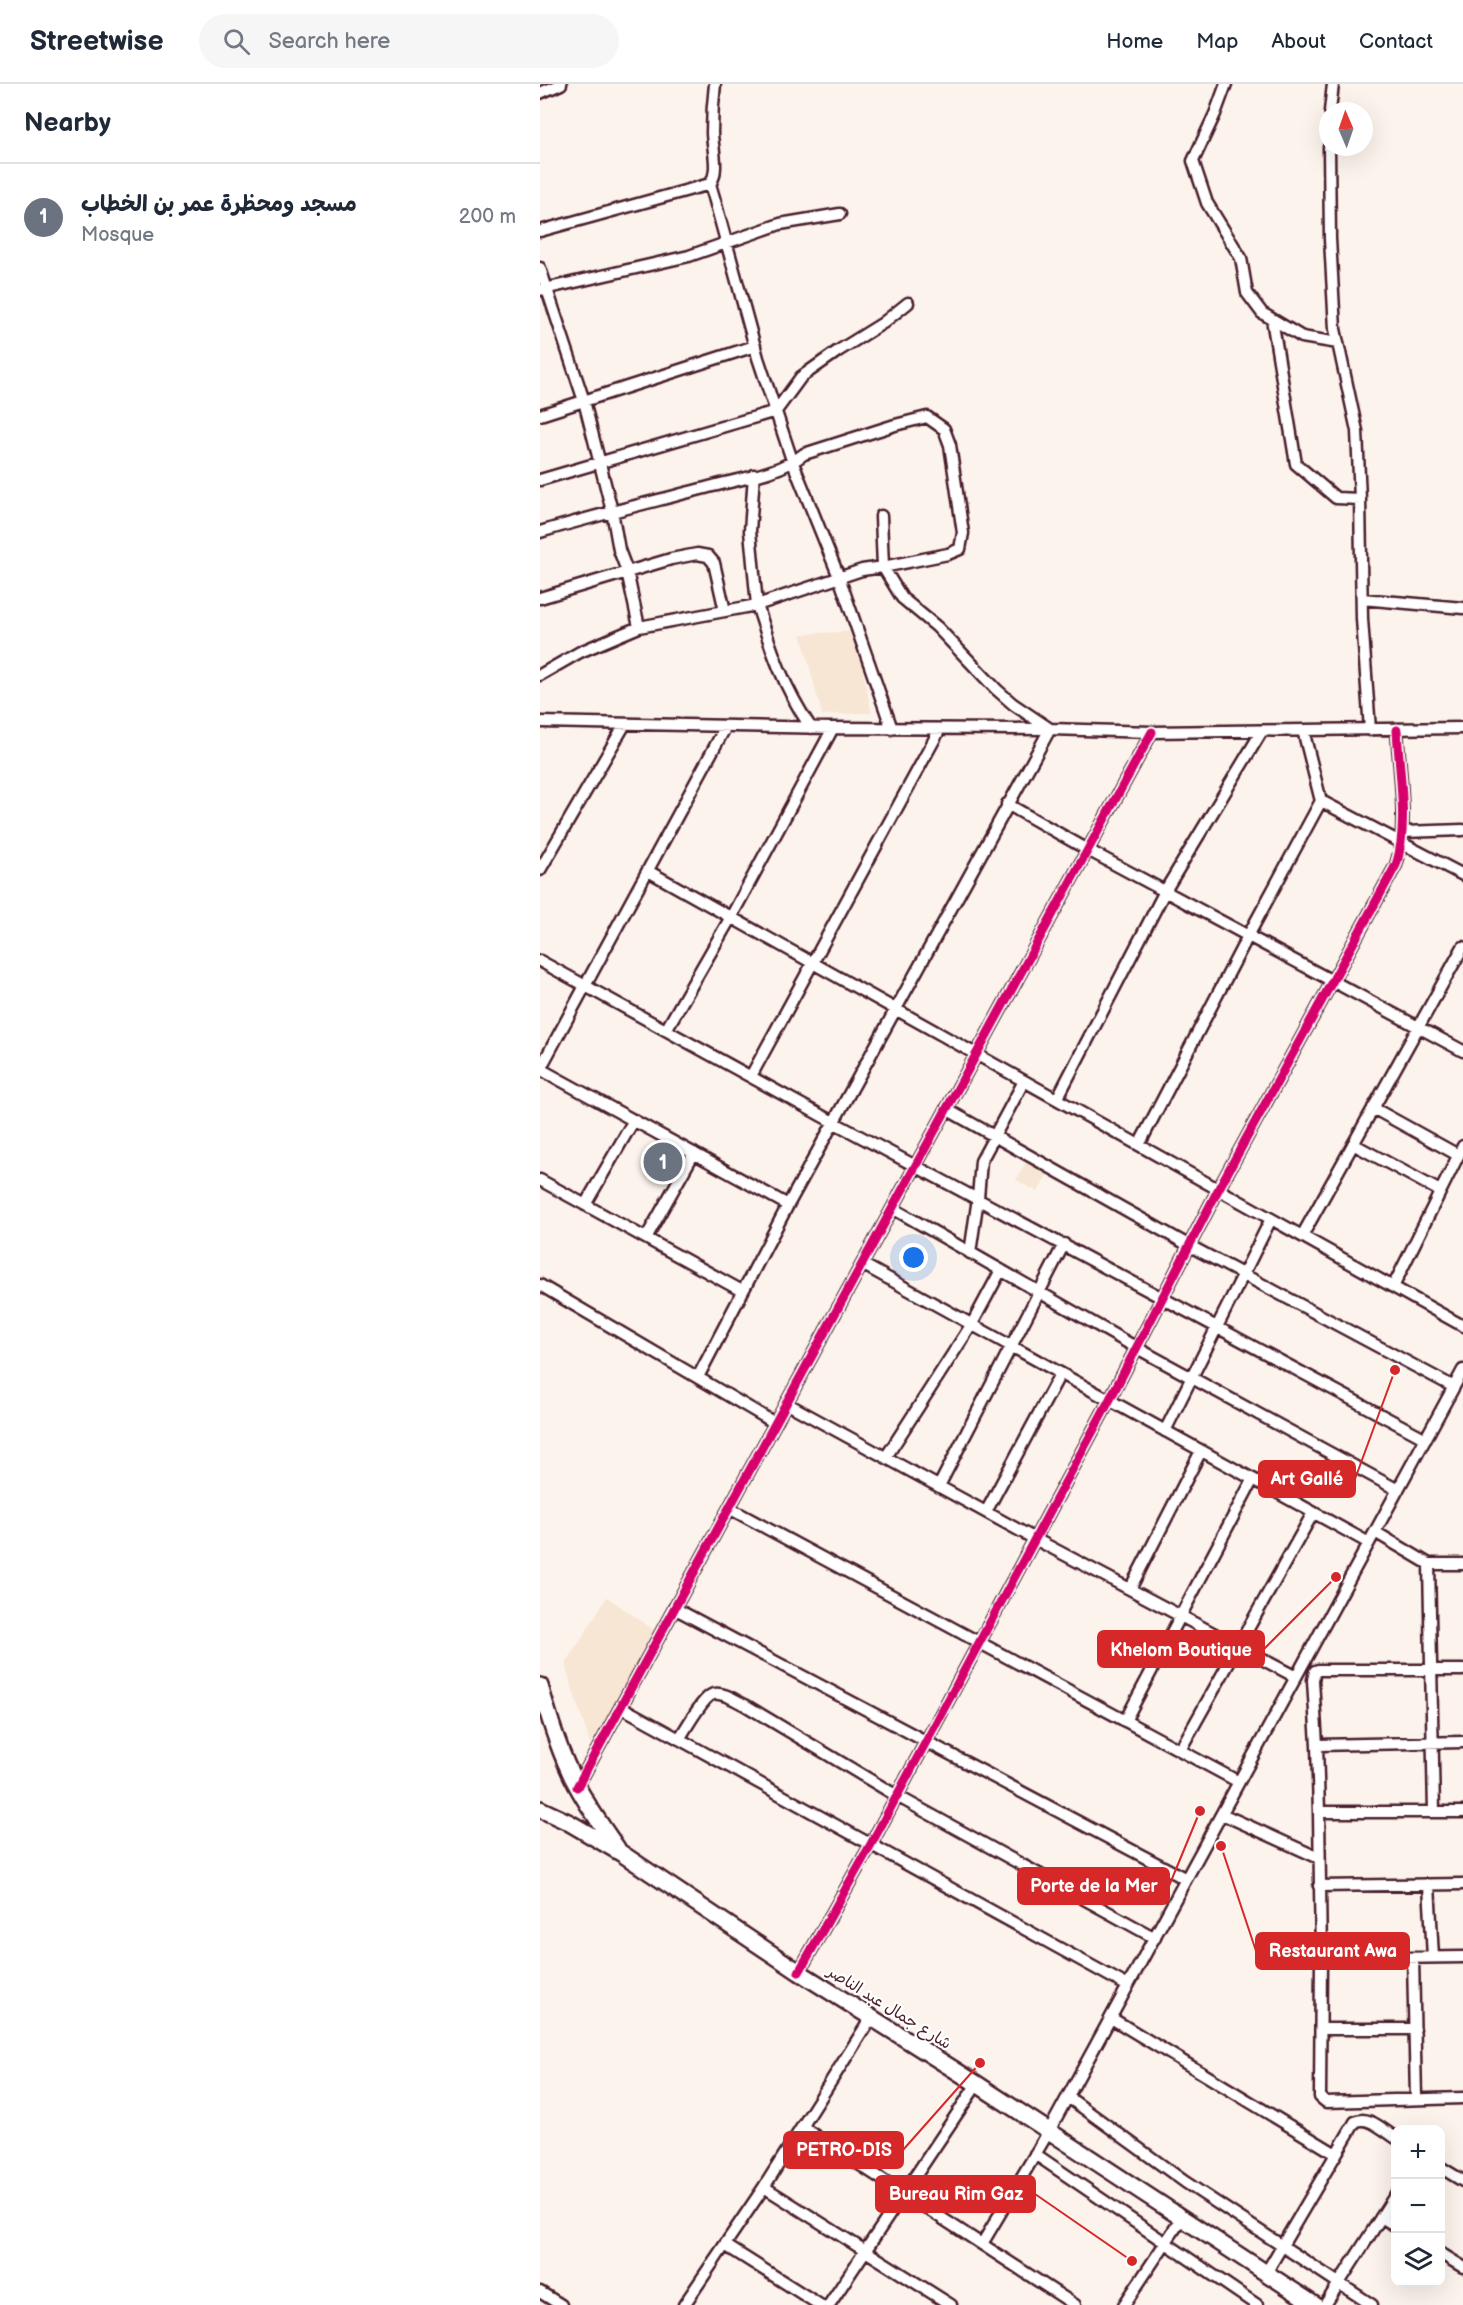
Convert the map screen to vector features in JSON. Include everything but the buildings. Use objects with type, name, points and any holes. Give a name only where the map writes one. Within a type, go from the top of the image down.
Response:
[{"type":"main road","name":"شارع جمال عبد الناصر","points":[[540,1686],[559,1745],[577,1787],[621,1853]]},
{"type":"main road","name":"شارع جمال عبد الناصر","points":[[540,1809],[568,1822],[621,1853],[799,1972],[977,2084],[1315,2305]]},
{"type":"street","points":[[540,93],[561,84]]},
{"type":"street","points":[[715,84],[712,139],[715,162],[711,184],[755,346],[793,463],[839,577],[892,729]]},
{"type":"street","points":[[1226,84],[1193,161],[1207,202],[1241,258],[1247,293],[1263,313],[1302,337],[1338,343]]},
{"type":"street","points":[[1331,102],[1333,84]]},
{"type":"street","points":[[1329,156],[1330,239],[1335,329],[1357,431],[1362,619],[1370,730]]},
{"type":"street","points":[[540,231],[711,184]]},
{"type":"street","points":[[543,290],[689,256],[780,224],[840,214]]},
{"type":"street","points":[[540,268],[543,290],[584,401],[639,627]]},
{"type":"street","points":[[540,480],[776,411],[801,377],[883,323],[908,303]]},
{"type":"street","points":[[1272,319],[1296,464],[1336,498],[1360,499]]},
{"type":"street","points":[[540,415],[755,346]]},
{"type":"street","points":[[540,532],[754,475],[793,463],[804,454],[927,417],[944,429],[950,445],[963,533],[960,549],[948,554],[862,570],[757,605],[639,627],[580,652],[540,675]]},
{"type":"street","points":[[754,475],[750,531],[757,605],[773,656],[792,699],[811,728]]},
{"type":"street","points":[[881,516],[883,567],[902,598],[937,627],[996,689],[1013,704],[1050,729]]},
{"type":"street","points":[[540,598],[627,571],[697,554],[708,556],[714,563],[725,611]]},
{"type":"street","points":[[1362,599],[1463,608]]},
{"type":"street","points":[[540,722],[833,729],[1050,729],[1152,732],[1463,728]]},
{"type":"street","points":[[540,870],[625,724]]},
{"type":"street","points":[[726,726],[540,1069],[788,1205]]},
{"type":"street","points":[[666,1030],[731,917],[833,729]]},
{"type":"street","points":[[751,1076],[940,729]]},
{"type":"street","points":[[698,1377],[833,1122],[1050,729]]},
{"type":"street","points":[[1139,1145],[1321,801],[1303,730]]},
{"type":"street","points":[[799,1972],[870,1846],[1109,1401],[1218,1190],[1396,866],[1402,837],[1397,730]]},
{"type":"street","points":[[1057,1099],[1165,891],[1262,731]]},
{"type":"street","points":[[577,1787],[1152,732]]},
{"type":"street","points":[[1321,801],[1402,837],[1463,875]]},
{"type":"street","points":[[1007,804],[1088,850],[1463,1051]]},
{"type":"street","points":[[1402,837],[1463,830]]},
{"type":"street","points":[[648,871],[1463,1326]]},
{"type":"street","points":[[1302,1236],[1463,947]]},
{"type":"street","points":[[540,961],[833,1122],[916,1164],[1426,1439]]},
{"type":"street","points":[[970,1253],[981,1161],[1024,1081]]},
{"type":"street","points":[[1373,1108],[1460,1150],[1393,1287]]},
{"type":"street","points":[[946,1109],[1190,1246],[1454,1387]]},
{"type":"street","points":[[585,1205],[634,1120]]},
{"type":"street","points":[[1353,1144],[1440,1191]]},
{"type":"street","points":[[646,1238],[693,1153]]},
{"type":"street","points":[[540,1180],[742,1291]]},
{"type":"street","points":[[894,1209],[1137,1348],[1398,1490]]},
{"type":"street","points":[[1165,1431],[1271,1219]]},
{"type":"street","points":[[939,1486],[1064,1244]]},
{"type":"street","points":[[862,1264],[1369,1543]]},
{"type":"street","points":[[886,1457],[972,1324],[1001,1270]]},
{"type":"street","points":[[540,1285],[776,1423]]},
{"type":"street","points":[[982,2244],[1068,2097],[1463,1370]]},
{"type":"street","points":[[986,1512],[1060,1374]]},
{"type":"street","points":[[786,1403],[1035,1539],[1296,1677]]},
{"type":"street","points":[[1130,1589],[1201,1451]]},
{"type":"street","points":[[1125,1721],[1253,1479]]},
{"type":"street","points":[[729,1508],[1239,1782]]},
{"type":"street","points":[[1180,1750],[1313,1513]]},
{"type":"street","points":[[1375,1532],[1429,1564],[1463,1564]]},
{"type":"street","points":[[1429,1564],[1434,1812]]},
{"type":"street","points":[[674,1608],[1186,1880]]},
{"type":"street","points":[[1463,1670],[1315,1671],[1313,1680],[1319,1812],[1321,1959],[1319,2095],[1323,2101],[1463,2097]]},
{"type":"street","points":[[679,1739],[706,1698],[720,1694],[745,1705],[897,1796],[1155,1938]]},
{"type":"street","points":[[621,1707],[1128,1986]]},
{"type":"street","points":[[1317,1745],[1463,1742]]},
{"type":"street","points":[[1319,1812],[1463,1812]]},
{"type":"street","points":[[1222,1814],[1319,1858]]},
{"type":"street","points":[[1319,1886],[1463,1884]]},
{"type":"street","points":[[1429,1885],[1433,1957]]},
{"type":"street","points":[[1321,1959],[1463,1957]]},
{"type":"street","points":[[1413,1958],[1416,2098]]},
{"type":"street","points":[[684,2305],[764,2187],[871,2018]]},
{"type":"street","points":[[1111,2018],[1336,2154]]},
{"type":"street","points":[[1321,2029],[1415,2029]]},
{"type":"street","points":[[829,2305],[977,2084]]},
{"type":"street","points":[[1068,2097],[1185,2182],[1372,2305]]},
{"type":"street","points":[[1266,2273],[1355,2122],[1360,2119],[1366,2120],[1391,2136]]},
{"type":"street","points":[[802,2127],[1075,2305]]},
{"type":"street","points":[[1035,2154],[1164,2244],[1257,2305]]},
{"type":"street","points":[[1445,2169],[1463,2181]]},
{"type":"street","points":[[764,2187],[951,2305]]},
{"type":"street","points":[[1325,2305],[1391,2201]]},
{"type":"street","points":[[1381,2217],[1391,2223]]},
{"type":"street","points":[[1124,2305],[1182,2218]]},
{"type":"street","points":[[725,2245],[820,2305]]},
{"type":"street","points":[[1445,2256],[1463,2267]]},
{"type":"street","points":[[540,2292],[561,2305]]},
{"type":"shaded area","points":[[854,631],[872,713],[822,715],[801,634]]},
{"type":"shaded area","points":[[1026,1162],[1048,1173],[1038,1192],[1016,1180]]},
{"type":"shaded area","points":[[607,1597],[660,1634],[590,1744],[565,1665]]},
{"type":"cycle path","points":[[799,1972],[870,1846],[1109,1401],[1218,1190],[1396,865],[1400,850],[1403,816],[1397,730]]},
{"type":"cycle path","points":[[577,1787],[1152,732]]},
{"type":"place","name":"مسجد ومحظرة عمر بن الخطاب","points":[[663,1162]]},
{"type":"place","name":"Art Gallé","points":[[1395,1370]]},
{"type":"place","name":"Khelom Boutique","points":[[1336,1577]]},
{"type":"place","name":"Porte de la Mer","points":[[1200,1811]]},
{"type":"place","name":"Restaurant Awa","points":[[1221,1846]]},
{"type":"place","name":"PETRO-DIS","points":[[980,2063]]},
{"type":"place","name":"Bureau Rim Gaz","points":[[1132,2261]]}]
